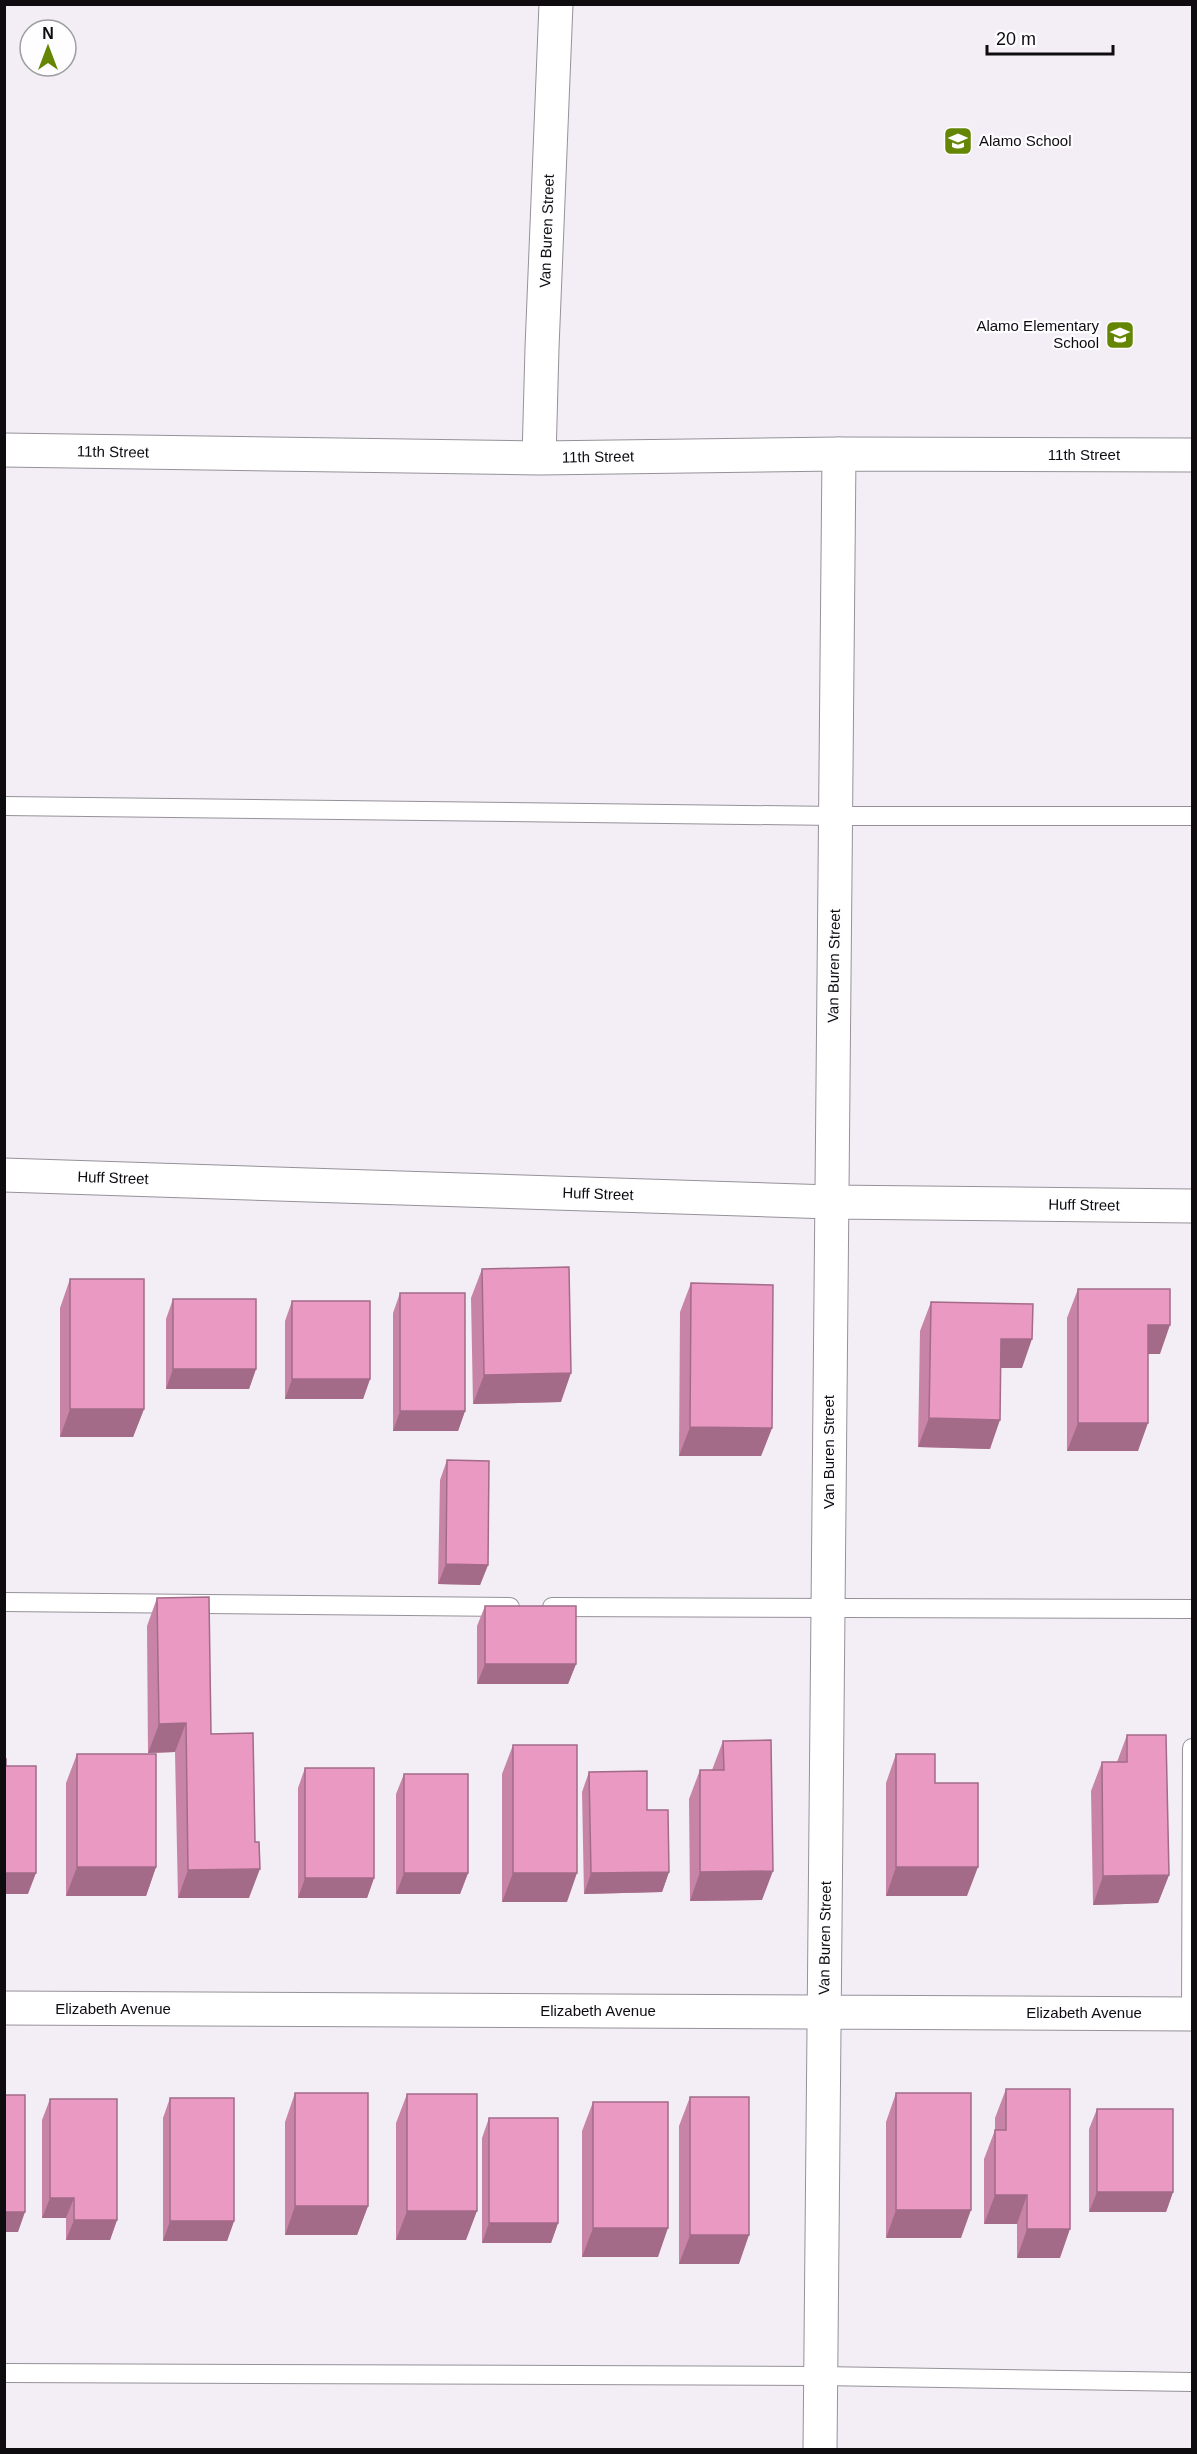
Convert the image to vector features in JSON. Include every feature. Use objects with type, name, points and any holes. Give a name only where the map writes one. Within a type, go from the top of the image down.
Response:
[{"type":"street","name":"Van Buren Street","points":[[539,458],[556,4]]},
{"type":"street","name":"11th Street","points":[[4,450],[539,458],[839,454],[1192,455]]},
{"type":"street","name":"Van Buren Street","points":[[820,2450],[839,454]]},
{"type":"street","name":"Huff Street","points":[[4,1175],[831,1202],[1192,1206]]},
{"type":"street","name":"Elizabeth Avenue","points":[[4,2008],[1192,2014]]},
{"type":"lane","points":[[4,806],[836,816],[1192,816]]},
{"type":"lane","points":[[4,1602],[828,1610],[1192,1609]]},
{"type":"lane","points":[[1192,1748],[1192,2014]]},
{"type":"lane","points":[[4,2373],[820,2376],[1192,2382]]},
{"type":"building","points":[[569,1267],[571,1373],[484,1375],[482,1269]]},
{"type":"building","points":[[70,1279],[144,1279],[144,1409],[70,1409]]},
{"type":"building","points":[[691,1283],[773,1285],[772,1428],[690,1427]]},
{"type":"building","points":[[1078,1289],[1170,1289],[1170,1325],[1148,1325],[1148,1423],[1078,1423]]},
{"type":"building","points":[[400,1293],[465,1293],[465,1411],[400,1411]]},
{"type":"building","points":[[173,1299],[256,1299],[256,1369],[173,1369]]},
{"type":"building","points":[[292,1301],[370,1301],[370,1379],[292,1379]]},
{"type":"building","points":[[931,1302],[1033,1304],[1032,1339],[1001,1339],[1000,1420],[929,1418]]},
{"type":"building","points":[[447,1460],[489,1461],[488,1565],[446,1564]]},
{"type":"building","points":[[209,1597],[211,1734],[253,1733],[255,1842],[259,1842],[260,1869],[188,1870],[186,1723],[159,1724],[157,1598]]},
{"type":"building","points":[[485,1606],[576,1606],[576,1664],[485,1664]]},
{"type":"building","points":[[1127,1735],[1166,1735],[1169,1875],[1103,1876],[1102,1762],[1127,1762]]},
{"type":"building","points":[[771,1740],[773,1871],[700,1872],[700,1770],[724,1770],[723,1741]]},
{"type":"building","points":[[513,1745],[577,1745],[577,1873],[513,1873]]},
{"type":"building","points":[[77,1754],[156,1754],[156,1867],[77,1867]]},
{"type":"building","points":[[896,1754],[935,1754],[935,1783],[978,1783],[978,1867],[896,1867]]},
{"type":"building","points":[[4,1759],[6,1759],[6,1766],[36,1766],[36,1873],[4,1873]]},
{"type":"building","points":[[305,1768],[374,1768],[374,1878],[305,1878]]},
{"type":"building","points":[[647,1771],[647,1810],[668,1810],[669,1872],[591,1873],[589,1772]]},
{"type":"building","points":[[404,1774],[468,1774],[468,1873],[404,1873]]},
{"type":"building","points":[[1006,2089],[1070,2089],[1070,2229],[1027,2229],[1027,2195],[995,2195],[995,2130],[1006,2130]]},
{"type":"building","points":[[295,2093],[368,2093],[368,2206],[295,2206]]},
{"type":"building","points":[[896,2093],[971,2093],[971,2210],[896,2210]]},
{"type":"building","points":[[407,2094],[477,2094],[477,2211],[407,2211]]},
{"type":"building","points":[[4,2095],[25,2095],[25,2212],[4,2212]]},
{"type":"building","points":[[690,2097],[749,2097],[749,2235],[690,2235]]},
{"type":"building","points":[[170,2098],[234,2098],[234,2221],[170,2221]]},
{"type":"building","points":[[50,2099],[117,2099],[117,2220],[74,2220],[74,2198],[50,2198]]},
{"type":"building","points":[[593,2102],[668,2102],[668,2228],[593,2228]]},
{"type":"building","points":[[1097,2109],[1173,2109],[1173,2192],[1097,2192]]},
{"type":"building","points":[[489,2118],[558,2118],[558,2223],[489,2223]]},
{"type":"place","name":"Alamo School","points":[[958,141]]},
{"type":"place","name":"Alamo Elementary School","points":[[1120,335]]}]
